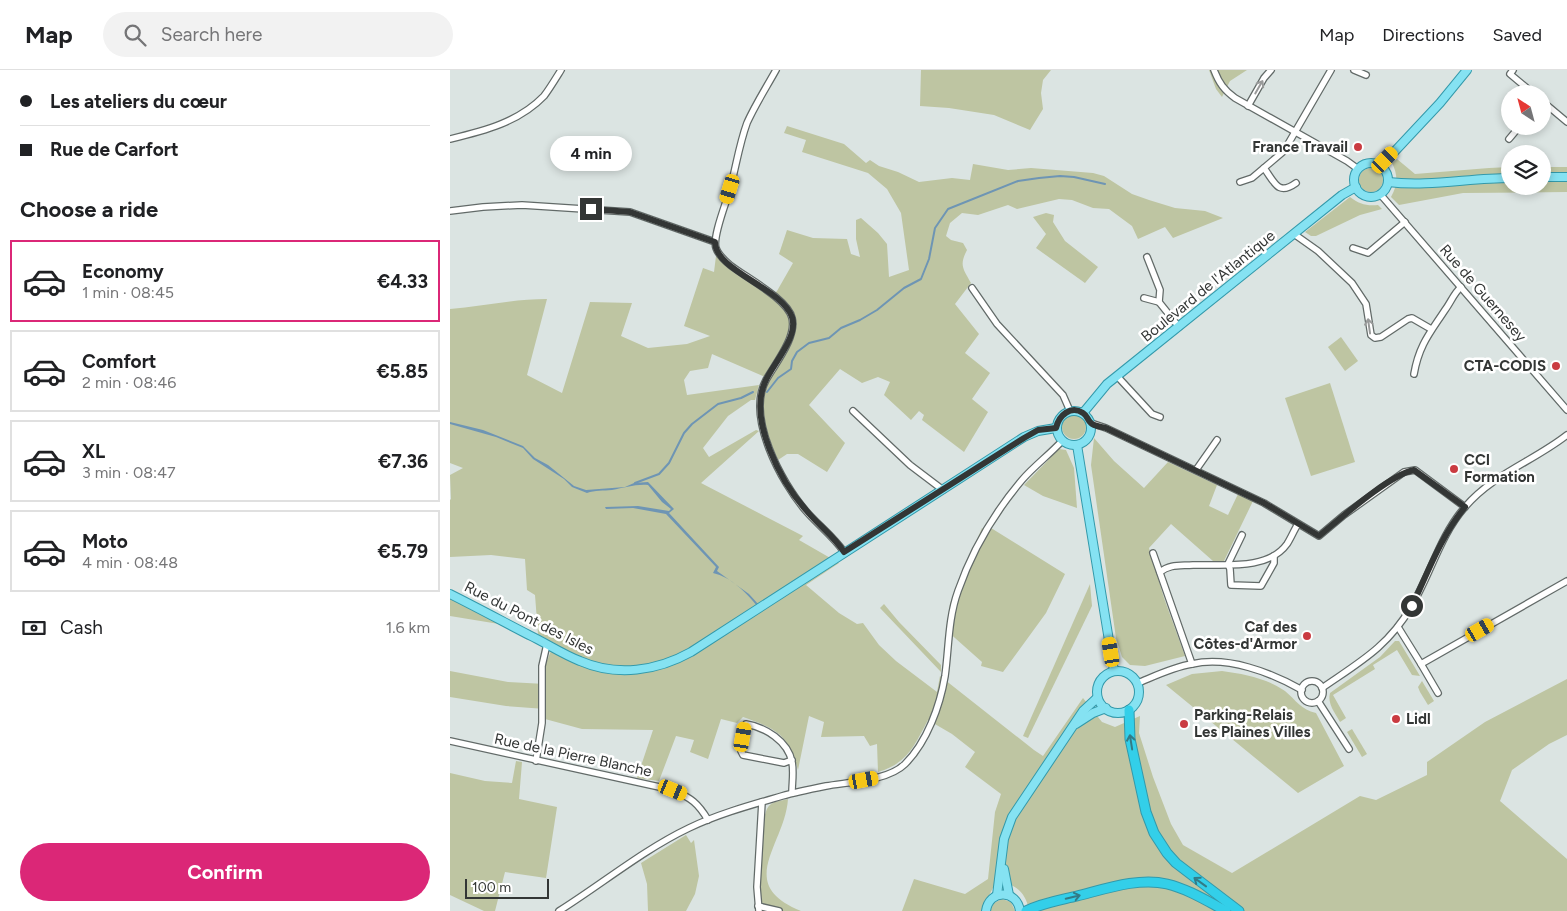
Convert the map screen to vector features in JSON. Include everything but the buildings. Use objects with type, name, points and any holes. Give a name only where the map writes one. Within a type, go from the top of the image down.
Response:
[{"type":"highway","points":[[1129,710],[1130,739],[1146,812],[1159,842],[1166,853],[1184,870],[1239,911]]},
{"type":"highway","points":[[1026,911],[1090,893],[1135,883],[1154,882],[1178,887],[1226,911]]},
{"type":"main road","points":[[1381,166],[1440,103],[1467,70]]},
{"type":"main road","points":[[1371,163],[1381,166],[1386,173],[1388,182],[1384,191],[1380,194],[1364,195],[1356,187],[1354,178],[1358,170],[1362,166],[1371,163]]},
{"type":"main road","points":[[1551,178],[1567,177]]},
{"type":"main road","points":[[1388,182],[1432,184],[1478,178],[1501,178]]},
{"type":"main road","name":"Boulevard de l'Atlantique","points":[[1083,413],[1107,384],[1342,196],[1356,187]]},
{"type":"main road","points":[[1074,410],[1083,413],[1091,423],[1090,435],[1087,439],[1077,445],[1067,444],[1062,441],[1056,428],[1060,417],[1074,410]]},
{"type":"main road","points":[[844,552],[1024,438],[1038,430],[1056,428]]},
{"type":"main road","points":[[1077,445],[1114,671]]},
{"type":"main road","name":"Rue du Pont des Isles","points":[[450,594],[581,662],[618,670],[638,670],[658,666],[677,659],[844,552]]},
{"type":"main road","points":[[997,895],[1007,827],[1023,798],[1048,761],[1083,711],[1097,698],[1100,682],[1109,673],[1114,671],[1126,672],[1138,683],[1139,695],[1137,701],[1129,710],[1116,713],[1106,708],[1097,698]]},
{"type":"main road","points":[[1074,724],[1106,708]]},
{"type":"main road","points":[[1002,860],[1010,895],[1018,903],[1020,911]]},
{"type":"main road","points":[[986,911],[988,902],[997,895],[1010,895]]},
{"type":"street","points":[[450,140],[504,123],[533,106],[545,94],[561,70]]},
{"type":"street","points":[[776,70],[750,117],[740,143],[715,247],[721,256],[737,270],[773,295],[788,310],[792,317],[793,326],[789,338],[761,393],[759,408],[761,422],[784,482],[806,511],[844,552]]},
{"type":"street","points":[[1214,70],[1220,85],[1225,91],[1248,106],[1347,161],[1358,170]]},
{"type":"street","points":[[1248,106],[1264,78],[1271,70]]},
{"type":"street","points":[[1240,182],[1252,178],[1284,151],[1331,70]]},
{"type":"street","points":[[1354,70],[1366,75]]},
{"type":"street","points":[[1513,70],[1510,74],[1523,85]]},
{"type":"street","points":[[1551,109],[1567,122]]},
{"type":"street","points":[[1509,139],[1512,135]]},
{"type":"street","points":[[1264,168],[1278,187],[1282,189],[1288,189],[1296,182]]},
{"type":"street","name":"Rue de Guernesey","points":[[1380,194],[1567,410]]},
{"type":"street","points":[[450,211],[522,205],[630,212],[715,242]]},
{"type":"street","points":[[1353,248],[1368,253],[1405,222]]},
{"type":"street","points":[[1294,234],[1337,267],[1358,291],[1367,308],[1371,336],[1375,338],[1381,337],[1408,319],[1416,320],[1431,329]]},
{"type":"street","points":[[1147,257],[1160,290],[1159,302]]},
{"type":"street","points":[[1414,374],[1417,358],[1431,329],[1456,292],[1462,287]]},
{"type":"street","points":[[972,288],[997,324],[1063,395],[1070,411]]},
{"type":"street","points":[[1144,298],[1159,302],[1179,327]]},
{"type":"street","points":[[1117,376],[1152,414],[1160,417]]},
{"type":"street","points":[[853,411],[910,465],[943,490]]},
{"type":"street","points":[[1091,423],[1106,428],[1264,503],[1319,536],[1368,497],[1404,472],[1414,470],[1465,507]]},
{"type":"street","points":[[1322,688],[1363,661],[1379,648],[1398,628],[1412,606],[1445,534],[1473,497],[1492,482],[1567,435]]},
{"type":"street","points":[[1196,470],[1217,440]]},
{"type":"street","points":[[559,911],[666,841],[708,820],[792,794],[878,777],[904,766],[923,738],[939,701],[945,676],[953,606],[975,550],[1002,506],[1022,480],[1062,441]]},
{"type":"street","points":[[1160,572],[1170,566],[1253,564],[1274,556],[1287,544],[1298,524]]},
{"type":"street","points":[[1242,536],[1228,564],[1231,585],[1262,586],[1274,563],[1274,556]]},
{"type":"street","points":[[1153,553],[1192,664]]},
{"type":"street","points":[[1421,664],[1567,581]]},
{"type":"street","points":[[1398,628],[1438,692]]},
{"type":"street","points":[[536,761],[542,723],[542,666],[547,644]]},
{"type":"street","points":[[1138,683],[1192,664],[1218,662],[1237,665],[1270,676],[1302,690]]},
{"type":"street","points":[[1313,682],[1322,688],[1322,696],[1315,703],[1308,702],[1302,697],[1302,690],[1306,684],[1313,682]]},
{"type":"street","points":[[1318,701],[1349,749]]},
{"type":"street","points":[[792,760],[784,763],[743,755],[741,751],[746,724],[755,725],[775,737],[789,753],[792,760],[792,794]]},
{"type":"street","name":"Rue de la Pierre Blanche","points":[[450,741],[673,790],[696,802],[708,820]]},
{"type":"street","points":[[762,802],[757,887],[758,909],[780,911]]},
{"type":"green space","points":[[921,70],[1051,70],[1043,80],[1041,93],[1043,109],[1030,130],[994,115],[949,108],[920,106]]},
{"type":"green space","points":[[1209,70],[1247,70],[1230,81],[1222,97],[1216,89]]},
{"type":"green space","points":[[787,126],[844,144],[866,163],[870,160],[879,166],[919,182],[952,178],[970,180],[973,164],[1008,170],[1031,168],[1093,173],[1104,176],[1132,194],[1149,200],[1175,208],[1205,211],[1223,218],[1173,238],[1165,227],[1138,239],[1132,226],[1109,209],[1093,208],[1072,200],[1059,199],[1017,209],[1008,205],[978,215],[962,213],[950,223],[946,236],[951,240],[963,243],[967,250],[963,260],[963,267],[971,283],[955,304],[979,334],[965,353],[990,373],[972,399],[988,412],[964,452],[922,420],[924,415],[919,411],[911,420],[884,395],[890,382],[878,377],[862,383],[840,369],[809,405],[845,443],[827,472],[798,454],[787,454],[778,460],[763,417],[763,399],[770,379],[712,354],[708,368],[690,371],[684,380],[687,395],[759,385],[755,400],[751,400],[728,416],[703,448],[709,457],[756,430],[759,431],[701,483],[803,536],[799,540],[839,563],[806,585],[839,613],[857,624],[863,623],[879,645],[896,661],[937,692],[940,676],[1043,756],[1083,698],[1102,722],[1115,727],[1140,716],[1139,733],[1153,777],[1171,824],[1183,845],[1232,873],[1360,796],[1376,800],[1427,775],[1427,762],[1485,722],[1567,679],[1567,735],[1549,744],[1512,770],[1500,801],[1567,859],[1567,911],[1028,911],[1026,900],[1019,890],[1009,884],[996,882],[981,911],[902,911],[914,879],[965,894],[988,879],[995,812],[1001,794],[965,767],[975,752],[952,734],[928,720],[909,752],[896,764],[878,772],[877,744],[870,746],[864,736],[821,737],[824,722],[809,716],[798,770],[790,748],[780,735],[773,730],[743,717],[737,723],[721,719],[708,759],[690,752],[694,740],[676,736],[659,781],[637,778],[653,730],[582,729],[545,719],[545,709],[506,706],[450,697],[450,671],[508,682],[545,684],[545,666],[554,643],[538,634],[535,595],[527,590],[525,559],[491,555],[450,557],[450,475],[463,468],[450,463],[450,309],[510,301],[547,299],[527,375],[562,393],[590,302],[632,303],[621,336],[648,348],[687,344],[710,336],[684,326],[703,268],[714,272],[716,256],[733,272],[771,297],[777,291],[793,263],[779,254],[787,230],[813,238],[847,239],[851,254],[860,257],[856,239],[856,220],[861,218],[887,244],[889,277],[909,270],[901,213],[887,189],[868,173],[802,152],[806,140],[784,133]]},
{"type":"green space","points":[[1397,159],[1415,174],[1501,167],[1501,193],[1463,193],[1399,205],[1391,197],[1396,180],[1392,163]]},
{"type":"green space","points":[[1551,167],[1567,167],[1567,192],[1551,192]]},
{"type":"green space","points":[[1371,168],[1380,171],[1383,180],[1380,189],[1371,192],[1362,189],[1359,180],[1362,171]]},
{"type":"green space","points":[[1350,197],[1363,204],[1378,205],[1382,209],[1360,215],[1316,236],[1311,236],[1305,232]]},
{"type":"green space","points":[[1046,213],[1054,215],[1053,222],[1065,241],[1098,267],[1085,283],[1036,248],[1046,234],[1033,217]]},
{"type":"green space","points":[[1341,337],[1358,361],[1345,371],[1328,347]]},
{"type":"green space","points":[[1330,383],[1355,462],[1311,476],[1285,398]]},
{"type":"green space","points":[[1074,415],[1083,418],[1086,427],[1083,436],[1074,439],[1065,436],[1062,427],[1065,418]]},
{"type":"green space","points":[[1094,438],[1114,461],[1144,488],[1168,462],[1217,485],[1209,506],[1228,515],[1238,494],[1253,501],[1224,561],[1213,561],[1171,524],[1149,548],[1164,598],[1185,656],[1145,666],[1130,665],[1122,657],[1116,638],[1091,465]]},
{"type":"green space","points":[[1059,449],[1066,450],[1074,468],[1077,508],[1043,496],[1024,485]]},
{"type":"green space","points":[[982,528],[988,533],[991,528],[1065,574],[1046,613],[1003,672],[981,666],[982,662],[946,630],[950,604],[955,589]]},
{"type":"green space","points":[[1090,584],[1092,606],[1028,738],[1023,736]]},
{"type":"green space","points":[[450,597],[505,625],[450,616]]},
{"type":"green space","points":[[884,604],[941,665],[941,672],[880,608]]},
{"type":"green space","points":[[1395,641],[1399,641],[1420,676],[1412,675],[1397,650],[1373,665],[1375,669],[1333,695],[1346,718],[1340,722],[1331,704],[1330,693],[1380,657]]},
{"type":"green space","points":[[1222,671],[1247,675],[1270,683],[1285,691],[1302,707],[1316,713],[1344,766],[1298,793],[1166,685],[1192,674]]},
{"type":"green space","points":[[1422,681],[1434,701],[1428,705],[1418,687]]},
{"type":"green space","points":[[1352,729],[1367,754],[1362,757],[1347,732]]},
{"type":"green space","points":[[516,761],[522,762],[519,799],[557,807],[546,878],[505,872],[495,911],[484,911],[450,895],[450,773],[485,781],[512,783]]},
{"type":"green space","points":[[788,799],[785,816],[768,862],[767,876],[770,889],[781,900],[801,911],[764,911],[760,892],[764,819],[769,806],[778,801]]},
{"type":"green space","points":[[686,835],[691,843],[694,840],[699,876],[695,894],[686,911],[648,911],[647,884],[641,863]]},
{"type":"green space","points":[[1002,899],[1011,902],[1015,911],[990,911],[994,903]]},
{"type":"water","points":[[450,422],[483,430],[523,446],[535,458],[548,465],[574,486],[586,490],[625,487],[634,483],[648,482],[674,509],[669,513],[719,567],[717,571],[731,581],[713,573],[716,567],[666,514],[633,508],[606,509],[605,507],[638,506],[669,511],[671,509],[662,502],[648,485],[587,493],[572,487],[564,479],[533,459],[523,448],[496,437],[450,424]]},
{"type":"water","points":[[737,585],[749,594],[759,605],[757,606]]},
{"type":"waterway","points":[[767,392],[778,378],[791,369],[792,361],[797,352],[809,343],[829,338],[841,328],[877,310],[904,288],[921,279],[929,259],[935,228],[948,209],[1018,181],[1060,176],[1105,184]]},
{"type":"waterway","points":[[635,483],[659,474],[669,463],[684,433],[692,424],[718,404],[741,398],[753,392]]},
{"type":"place","name":"France Travail","points":[[1358,147]]},
{"type":"place","name":"CTA-CODIS","points":[[1556,366]]},
{"type":"place","name":"CCI Formation","points":[[1454,469]]},
{"type":"place","name":"Caf des Côtes-d'Armor","points":[[1307,636]]},
{"type":"place","name":"Lidl","points":[[1396,719]]},
{"type":"place","name":"Parking-Relais Les Plaines Villes","points":[[1184,724]]},
{"type":"route","points":[[591,209],[630,212],[715,242],[715,247],[728,264],[773,295],[788,310],[792,317],[793,326],[782,353],[765,382],[761,393],[759,408],[761,422],[784,482],[806,511],[844,552],[1024,438],[1038,430],[1056,428],[1057,422],[1064,413],[1074,410],[1087,416],[1091,423],[1106,428],[1264,503],[1319,536],[1384,485],[1404,472],[1414,470],[1465,507],[1451,524],[1442,540],[1412,606]]}]
